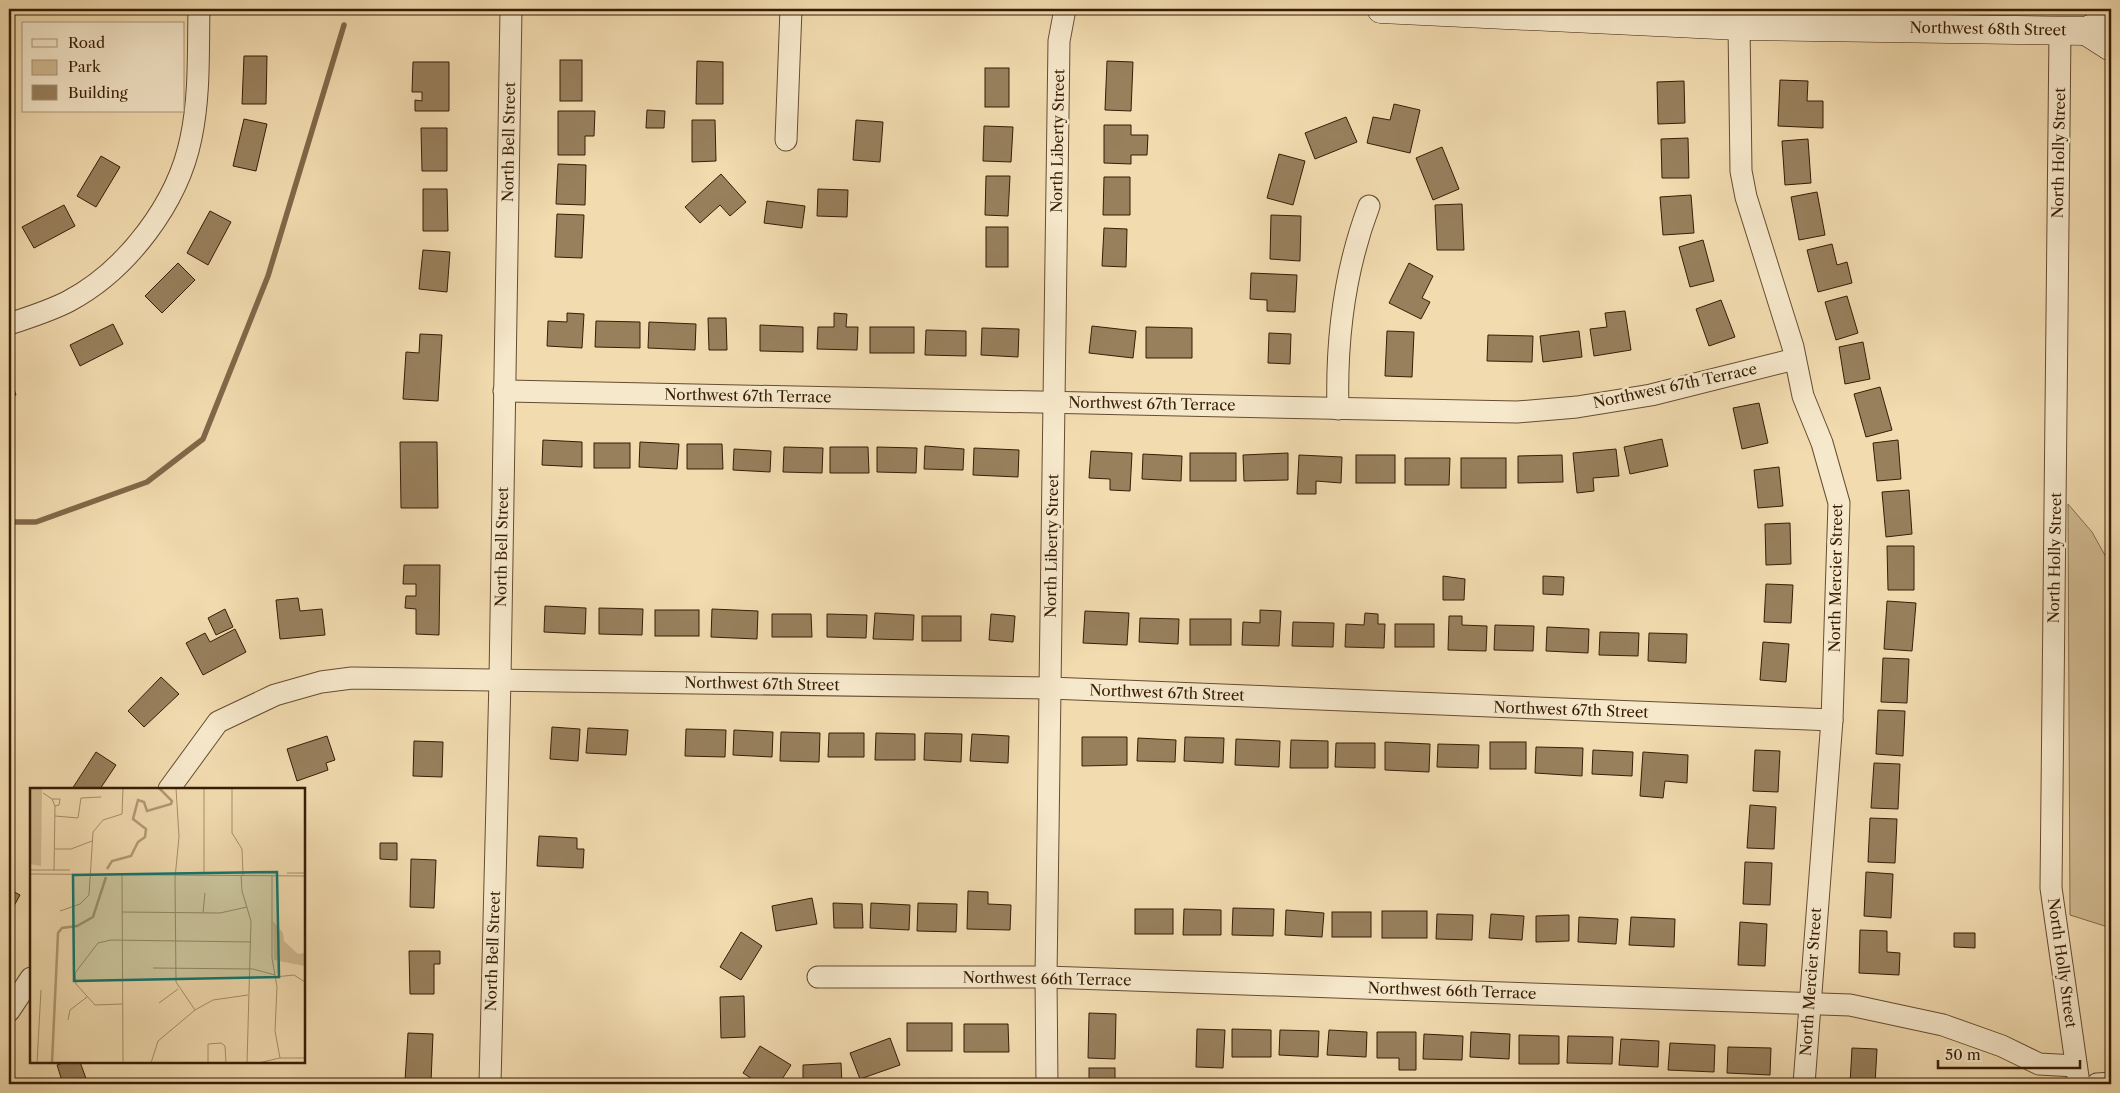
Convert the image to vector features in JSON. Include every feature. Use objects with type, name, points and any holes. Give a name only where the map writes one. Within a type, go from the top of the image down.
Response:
[{"type":"main road","name":"Northwest 68th Street","points":[[1381,9],[1754,20],[1923,19],[2073,31],[2111,47]]},
{"type":"main road","name":"Northwest 68th Street","points":[[2073,31],[2111,19]]},
{"type":"street","points":[[9,324],[42,314],[96,284],[119,263],[148,230],[166,202],[181,172],[191,140],[196,107],[199,9]]},
{"type":"street","name":"North Bell Street","points":[[490,1084],[500,679],[511,9]]},
{"type":"street","points":[[786,140],[791,9]]},
{"type":"street","name":"North Liberty Street","points":[[1047,1084],[1046,977],[1059,41],[1065,9]]},
{"type":"street","name":"North Mercier Street","points":[[1754,20],[1741,171],[1746,197],[1795,359],[1803,396],[1822,443],[1839,503],[1832,720],[1804,1084]]},
{"type":"street","name":"North Holly Street","points":[[2073,31],[2051,888],[2078,1075]]},
{"type":"street","points":[[1338,409],[1337,372],[1340,321],[1349,271],[1369,206]]},
{"type":"street","name":"Northwest 67th Terrace","points":[[504,391],[1517,412],[1577,407],[1651,395],[1795,359]]},
{"type":"street","name":"Northwest 67th Street","points":[[170,788],[218,722],[275,695],[321,682],[352,678],[1050,688],[1832,720]]},
{"type":"street","name":"Northwest 66th Terrace","points":[[818,978],[1046,977],[1850,1005],[1943,1025],[2002,1046],[2039,1064],[2078,1075]]},
{"type":"street","points":[[9,1011],[30,980]]},
{"type":"street","points":[[2097,1084],[2111,1083]]},
{"type":"green space","points":[[2068,504],[2092,532],[2111,566],[2111,928],[2070,915]]},
{"type":"building","points":[[244,56],[267,56],[266,104],[242,104]]},
{"type":"building","points":[[560,60],[582,60],[582,101],[560,101]]},
{"type":"building","points":[[697,61],[723,62],[723,104],[696,104]]},
{"type":"building","points":[[1107,61],[1133,62],[1131,111],[1105,110]]},
{"type":"building","points":[[413,62],[449,62],[449,111],[415,111],[415,100],[422,101],[422,92],[412,92]]},
{"type":"building","points":[[985,68],[1009,68],[1009,107],[985,107]]},
{"type":"building","points":[[1780,80],[1808,81],[1807,101],[1823,101],[1823,128],[1778,126]]},
{"type":"building","points":[[1684,81],[1685,123],[1658,124],[1657,82]]},
{"type":"building","points":[[1394,104],[1420,110],[1410,153],[1367,143],[1373,117],[1390,120]]},
{"type":"building","points":[[647,110],[665,111],[664,128],[646,128]]},
{"type":"building","points":[[558,111],[595,111],[594,136],[585,136],[585,155],[558,155]]},
{"type":"building","points":[[1346,117],[1357,142],[1315,159],[1305,133]]},
{"type":"building","points":[[244,119],[267,124],[256,171],[233,166]]},
{"type":"building","points":[[692,120],[715,120],[716,161],[692,162]]},
{"type":"building","points":[[856,120],[883,122],[880,162],[853,160]]},
{"type":"building","points":[[1104,125],[1131,125],[1131,135],[1148,135],[1147,155],[1131,155],[1131,164],[1104,163]]},
{"type":"building","points":[[984,126],[1013,127],[1011,162],[983,161]]},
{"type":"building","points":[[421,128],[447,128],[447,171],[422,171]]},
{"type":"building","points":[[1688,138],[1689,178],[1662,178],[1661,139]]},
{"type":"building","points":[[1808,139],[1811,183],[1785,185],[1782,141]]},
{"type":"building","points":[[1442,147],[1459,189],[1433,200],[1416,158]]},
{"type":"building","points":[[1279,154],[1305,161],[1293,205],[1267,198]]},
{"type":"building","points":[[101,156],[120,167],[96,207],[77,196]]},
{"type":"building","points":[[558,164],[586,165],[585,205],[556,204]]},
{"type":"building","points":[[721,174],[746,202],[730,216],[720,205],[700,223],[685,207]]},
{"type":"building","points":[[986,176],[1010,176],[1008,216],[985,215]]},
{"type":"building","points":[[1104,177],[1130,177],[1130,215],[1103,215]]},
{"type":"building","points":[[423,189],[447,189],[448,231],[423,231]]},
{"type":"building","points":[[818,189],[848,190],[847,217],[817,216]]},
{"type":"building","points":[[1817,192],[1825,235],[1799,240],[1791,197]]},
{"type":"building","points":[[1691,195],[1694,233],[1663,235],[1660,197]]},
{"type":"building","points":[[767,201],[805,206],[802,228],[764,223]]},
{"type":"building","points":[[1462,204],[1464,250],[1437,250],[1435,205]]},
{"type":"building","points":[[64,205],[75,226],[34,248],[22,227]]},
{"type":"building","points":[[210,211],[231,222],[208,265],[187,253]]},
{"type":"building","points":[[557,214],[584,215],[582,258],[555,257]]},
{"type":"building","points":[[1271,215],[1301,216],[1300,261],[1270,259]]},
{"type":"building","points":[[986,227],[1008,227],[1008,267],[986,267]]},
{"type":"building","points":[[1104,228],[1127,229],[1126,267],[1102,266]]},
{"type":"building","points":[[1703,240],[1714,281],[1690,287],[1679,247]]},
{"type":"building","points":[[1832,244],[1837,265],[1847,262],[1852,283],[1818,292],[1807,250]]},
{"type":"building","points":[[423,250],[450,252],[447,292],[419,289]]},
{"type":"building","points":[[178,263],[195,280],[162,313],[145,296]]},
{"type":"building","points":[[1409,263],[1433,276],[1422,298],[1430,302],[1421,319],[1389,303]]},
{"type":"building","points":[[1251,273],[1297,275],[1295,312],[1267,311],[1267,300],[1250,299]]},
{"type":"building","points":[[1847,296],[1858,333],[1836,340],[1825,302]]},
{"type":"building","points":[[1721,300],[1735,337],[1709,346],[1696,309]]},
{"type":"building","points":[[1625,311],[1631,350],[1594,356],[1590,329],[1607,327],[1605,313]]},
{"type":"building","points":[[567,313],[584,314],[582,348],[547,346],[548,321],[567,322]]},
{"type":"building","points":[[834,313],[847,314],[846,327],[858,327],[857,350],[817,349],[818,327],[834,327]]},
{"type":"building","points":[[708,318],[726,318],[727,350],[709,350]]},
{"type":"building","points":[[596,321],[640,322],[640,348],[595,347]]},
{"type":"building","points":[[649,322],[696,324],[695,350],[648,348]]},
{"type":"building","points":[[113,324],[123,344],[80,366],[70,345]]},
{"type":"building","points":[[760,325],[803,327],[803,352],[760,351]]},
{"type":"building","points":[[1092,326],[1136,331],[1133,358],[1089,353]]},
{"type":"building","points":[[870,327],[914,327],[914,353],[870,353]]},
{"type":"building","points":[[1146,327],[1192,328],[1192,358],[1146,358]]},
{"type":"building","points":[[982,328],[1019,329],[1018,357],[981,355]]},
{"type":"building","points":[[926,330],[966,331],[966,356],[925,355]]},
{"type":"building","points":[[1387,331],[1414,332],[1412,377],[1385,376]]},
{"type":"building","points":[[1579,331],[1582,357],[1543,362],[1540,336]]},
{"type":"building","points":[[1269,333],[1291,334],[1290,364],[1268,363]]},
{"type":"building","points":[[420,334],[442,335],[438,401],[403,399],[406,352],[419,353]]},
{"type":"building","points":[[1488,335],[1533,336],[1532,362],[1487,361]]},
{"type":"building","points":[[1863,342],[1870,379],[1845,384],[1839,347]]},
{"type":"building","points":[[9,374],[16,395],[9,397]]},
{"type":"building","points":[[1880,387],[1892,430],[1866,437],[1854,394]]},
{"type":"building","points":[[1759,403],[1768,443],[1742,449],[1733,408]]},
{"type":"building","points":[[1662,439],[1668,466],[1630,474],[1624,447]]},
{"type":"building","points":[[543,440],[582,442],[582,467],[542,465]]},
{"type":"building","points":[[1898,440],[1901,479],[1877,481],[1873,443]]},
{"type":"building","points":[[400,442],[437,442],[438,508],[401,508]]},
{"type":"building","points":[[640,442],[679,444],[677,469],[639,467]]},
{"type":"building","points":[[594,443],[630,443],[630,468],[594,468]]},
{"type":"building","points":[[687,444],[722,444],[723,469],[687,469]]},
{"type":"building","points":[[925,446],[964,449],[963,470],[924,469]]},
{"type":"building","points":[[784,447],[823,448],[822,473],[783,472]]},
{"type":"building","points":[[830,447],[868,447],[869,473],[830,473]]},
{"type":"building","points":[[877,447],[917,448],[916,473],[877,472]]},
{"type":"building","points":[[974,448],[1019,450],[1018,477],[973,475]]},
{"type":"building","points":[[734,449],[771,451],[770,472],[733,470]]},
{"type":"building","points":[[1616,449],[1619,476],[1593,478],[1594,491],[1577,493],[1573,453]]},
{"type":"building","points":[[1091,451],[1132,453],[1130,491],[1110,490],[1110,479],[1089,478]]},
{"type":"building","points":[[1190,453],[1236,453],[1236,481],[1190,481]]},
{"type":"building","points":[[1288,453],[1288,480],[1244,481],[1243,455]]},
{"type":"building","points":[[1143,454],[1182,456],[1181,481],[1142,479]]},
{"type":"building","points":[[1299,455],[1342,457],[1341,483],[1316,481],[1316,494],[1297,494]]},
{"type":"building","points":[[1356,455],[1395,455],[1395,483],[1356,483]]},
{"type":"building","points":[[1562,455],[1563,482],[1518,483],[1518,456]]},
{"type":"building","points":[[1405,458],[1450,458],[1449,485],[1405,485]]},
{"type":"building","points":[[1461,458],[1506,458],[1506,488],[1461,488]]},
{"type":"building","points":[[1779,467],[1783,506],[1758,508],[1754,470]]},
{"type":"building","points":[[1909,490],[1912,534],[1886,537],[1882,492]]},
{"type":"building","points":[[1790,523],[1791,564],[1766,565],[1765,524]]},
{"type":"building","points":[[1887,546],[1914,546],[1914,590],[1888,590]]},
{"type":"building","points":[[404,565],[440,565],[439,635],[416,634],[416,609],[405,608],[406,596],[416,596],[416,584],[403,584]]},
{"type":"building","points":[[1443,576],[1465,579],[1464,600],[1443,600]]},
{"type":"building","points":[[1543,576],[1564,577],[1563,595],[1543,594]]},
{"type":"building","points":[[1766,584],[1793,585],[1791,623],[1764,622]]},
{"type":"building","points":[[298,598],[300,611],[322,609],[325,635],[280,639],[276,600]]},
{"type":"building","points":[[1887,601],[1916,603],[1912,651],[1884,649]]},
{"type":"building","points":[[545,606],[586,608],[585,634],[544,632]]},
{"type":"building","points":[[599,608],[643,609],[642,635],[599,634]]},
{"type":"building","points":[[225,609],[233,627],[216,635],[208,618]]},
{"type":"building","points":[[712,609],[758,611],[757,639],[711,637]]},
{"type":"building","points":[[655,610],[699,610],[699,636],[655,636]]},
{"type":"building","points":[[1260,610],[1281,611],[1279,646],[1242,645],[1243,622],[1260,623]]},
{"type":"building","points":[[1085,611],[1129,613],[1127,645],[1083,643]]},
{"type":"building","points":[[875,613],[914,615],[913,640],[873,639]]},
{"type":"building","points":[[1365,613],[1378,614],[1378,624],[1385,624],[1384,648],[1345,647],[1346,624],[1364,625]]},
{"type":"building","points":[[772,614],[811,614],[812,637],[772,637]]},
{"type":"building","points":[[827,614],[867,615],[866,638],[827,637]]},
{"type":"building","points":[[991,614],[1015,616],[1013,642],[989,640]]},
{"type":"building","points":[[922,616],[961,616],[961,641],[922,641]]},
{"type":"building","points":[[1449,616],[1462,616],[1462,625],[1487,626],[1486,651],[1448,650]]},
{"type":"building","points":[[1140,618],[1179,619],[1178,644],[1139,642]]},
{"type":"building","points":[[1190,619],[1231,619],[1231,645],[1190,645]]},
{"type":"building","points":[[1293,622],[1334,623],[1333,647],[1292,646]]},
{"type":"building","points":[[1395,624],[1434,624],[1434,647],[1395,647]]},
{"type":"building","points":[[1495,625],[1534,626],[1533,651],[1494,650]]},
{"type":"building","points":[[1547,627],[1589,629],[1588,653],[1546,651]]},
{"type":"building","points":[[235,629],[246,652],[203,675],[186,643],[205,633],[210,642]]},
{"type":"building","points":[[1600,632],[1639,633],[1638,656],[1599,655]]},
{"type":"building","points":[[1649,633],[1687,634],[1686,663],[1648,661]]},
{"type":"building","points":[[1763,642],[1789,644],[1786,682],[1760,680]]},
{"type":"building","points":[[1883,658],[1909,659],[1907,703],[1881,702]]},
{"type":"building","points":[[161,677],[179,694],[144,727],[128,711]]},
{"type":"building","points":[[1878,710],[1905,711],[1903,756],[1876,754]]},
{"type":"building","points":[[552,727],[580,729],[578,761],[550,759]]},
{"type":"building","points":[[588,728],[628,730],[626,755],[586,753]]},
{"type":"building","points":[[686,729],[726,730],[725,757],[685,756]]},
{"type":"building","points":[[734,730],[773,732],[772,757],[733,755]]},
{"type":"building","points":[[781,732],[820,733],[819,762],[780,761]]},
{"type":"building","points":[[829,733],[864,733],[864,757],[828,757]]},
{"type":"building","points":[[876,733],[915,734],[915,760],[875,760]]},
{"type":"building","points":[[925,733],[962,734],[961,762],[924,760]]},
{"type":"building","points":[[972,734],[1009,736],[1008,763],[970,761]]},
{"type":"building","points":[[327,736],[335,760],[326,763],[328,770],[297,781],[287,749]]},
{"type":"building","points":[[1082,737],[1127,737],[1127,765],[1082,766]]},
{"type":"building","points":[[1185,737],[1224,738],[1223,763],[1184,761]]},
{"type":"building","points":[[1138,738],[1176,740],[1175,762],[1137,761]]},
{"type":"building","points":[[1236,739],[1280,741],[1279,767],[1235,765]]},
{"type":"building","points":[[1291,740],[1328,741],[1328,768],[1290,768]]},
{"type":"building","points":[[414,741],[443,742],[442,777],[413,776]]},
{"type":"building","points":[[1385,742],[1430,744],[1429,772],[1385,770]]},
{"type":"building","points":[[1490,742],[1526,742],[1526,769],[1490,769]]},
{"type":"building","points":[[1336,743],[1375,743],[1375,768],[1335,767]]},
{"type":"building","points":[[1438,744],[1479,745],[1478,768],[1437,767]]},
{"type":"building","points":[[1536,747],[1583,748],[1582,776],[1535,773]]},
{"type":"building","points":[[1593,750],[1633,752],[1632,776],[1592,774]]},
{"type":"building","points":[[1755,750],[1780,751],[1778,792],[1753,791]]},
{"type":"building","points":[[96,752],[116,765],[101,788],[73,788]]},
{"type":"building","points":[[1643,752],[1688,755],[1687,783],[1665,781],[1663,798],[1640,796]]},
{"type":"building","points":[[1874,763],[1900,764],[1898,809],[1871,808]]},
{"type":"building","points":[[1750,805],[1776,807],[1774,849],[1747,848]]},
{"type":"building","points":[[1870,818],[1897,819],[1895,863],[1868,862]]},
{"type":"building","points":[[539,836],[577,838],[577,849],[584,849],[583,868],[537,866]]},
{"type":"building","points":[[380,843],[397,843],[397,860],[380,859]]},
{"type":"building","points":[[411,859],[436,860],[434,908],[410,907]]},
{"type":"building","points":[[1745,862],[1772,863],[1770,905],[1743,904]]},
{"type":"building","points":[[1866,872],[1893,874],[1891,918],[1864,916]]},
{"type":"building","points":[[9,889],[20,895],[9,915]]},
{"type":"building","points":[[968,891],[988,892],[988,904],[1011,905],[1010,930],[967,929]]},
{"type":"building","points":[[812,898],[817,924],[776,931],[772,906]]},
{"type":"building","points":[[833,903],[862,904],[863,928],[834,928]]},
{"type":"building","points":[[871,903],[910,905],[909,930],[870,928]]},
{"type":"building","points":[[918,903],[957,904],[956,932],[917,931]]},
{"type":"building","points":[[1233,908],[1274,909],[1273,936],[1232,935]]},
{"type":"building","points":[[1135,909],[1173,909],[1173,934],[1135,934]]},
{"type":"building","points":[[1184,909],[1221,910],[1221,935],[1183,935]]},
{"type":"building","points":[[1286,910],[1324,913],[1322,937],[1285,935]]},
{"type":"building","points":[[1382,911],[1427,911],[1427,938],[1382,938]]},
{"type":"building","points":[[1332,912],[1371,912],[1371,937],[1332,937]]},
{"type":"building","points":[[1437,914],[1473,915],[1472,940],[1436,939]]},
{"type":"building","points":[[1491,914],[1524,916],[1522,940],[1489,938]]},
{"type":"building","points":[[1569,915],[1569,941],[1536,942],[1536,916]]},
{"type":"building","points":[[1579,917],[1618,919],[1616,944],[1578,942]]},
{"type":"building","points":[[1631,917],[1675,919],[1674,947],[1629,945]]},
{"type":"building","points":[[1740,922],[1767,924],[1765,966],[1738,965]]},
{"type":"building","points":[[1860,930],[1887,931],[1887,952],[1900,953],[1899,975],[1859,973]]},
{"type":"building","points":[[741,932],[762,946],[741,980],[720,967]]},
{"type":"building","points":[[1954,933],[1975,933],[1975,948],[1954,947]]},
{"type":"building","points":[[409,951],[440,951],[440,964],[434,964],[434,994],[410,994]]},
{"type":"building","points":[[744,996],[745,1037],[721,1038],[720,997]]},
{"type":"building","points":[[2107,1002],[2111,1002],[2111,1031],[2106,1031]]},
{"type":"building","points":[[1089,1013],[1116,1014],[1115,1059],[1088,1058]]},
{"type":"building","points":[[907,1023],[952,1023],[952,1051],[907,1051]]},
{"type":"building","points":[[964,1024],[1008,1024],[1009,1052],[964,1052]]},
{"type":"building","points":[[1197,1029],[1225,1030],[1223,1068],[1196,1067]]},
{"type":"building","points":[[1232,1029],[1271,1030],[1271,1057],[1232,1057]]},
{"type":"building","points":[[1280,1030],[1319,1031],[1318,1057],[1279,1055]]},
{"type":"building","points":[[1329,1030],[1367,1032],[1366,1057],[1327,1055]]},
{"type":"building","points":[[1377,1032],[1416,1032],[1416,1070],[1399,1070],[1399,1058],[1377,1058]]},
{"type":"building","points":[[1471,1032],[1510,1034],[1509,1059],[1470,1057]]},
{"type":"building","points":[[408,1033],[433,1034],[431,1082],[405,1081]]},
{"type":"building","points":[[1424,1034],[1463,1036],[1462,1060],[1423,1059]]},
{"type":"building","points":[[1519,1035],[1559,1036],[1559,1064],[1519,1064]]},
{"type":"building","points":[[1568,1036],[1613,1037],[1612,1064],[1567,1063]]},
{"type":"building","points":[[890,1038],[900,1065],[860,1079],[850,1053]]},
{"type":"building","points":[[1621,1039],[1659,1041],[1658,1067],[1619,1065]]},
{"type":"building","points":[[1670,1043],[1715,1045],[1714,1072],[1668,1070]]},
{"type":"building","points":[[760,1046],[791,1065],[779,1084],[760,1084],[743,1073]]},
{"type":"building","points":[[1728,1047],[1771,1048],[1770,1075],[1727,1073]]},
{"type":"building","points":[[1852,1048],[1877,1049],[1875,1084],[1850,1084]]},
{"type":"building","points":[[80,1063],[88,1084],[63,1084],[57,1065]]},
{"type":"building","points":[[841,1063],[842,1084],[803,1084],[803,1065]]},
{"type":"building","points":[[1089,1068],[1115,1068],[1115,1084],[1089,1084]]},
{"type":"waterway","points":[[9,522],[36,522],[147,482],[203,439],[268,276],[344,25]]}]
